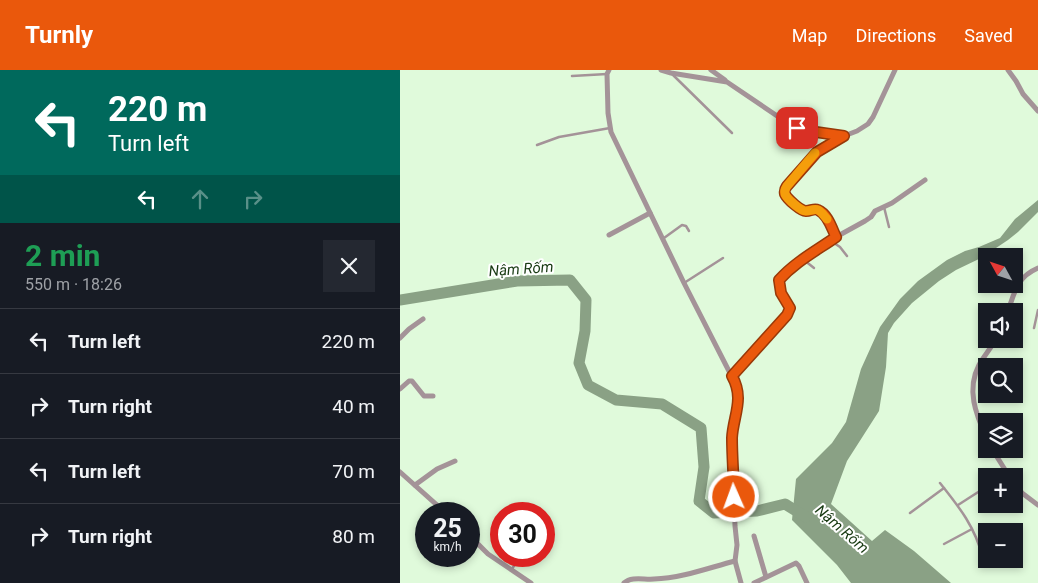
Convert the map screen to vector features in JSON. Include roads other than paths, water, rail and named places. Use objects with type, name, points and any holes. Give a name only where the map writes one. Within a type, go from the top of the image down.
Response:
[{"type":"street","points":[[661,70],[727,82]]},
{"type":"street","points":[[710,70],[792,126],[844,136]]},
{"type":"street","points":[[833,239],[829,222],[822,213],[818,210],[805,212],[787,197],[785,190],[817,152],[868,124],[895,70]]},
{"type":"street","points":[[1008,70],[1023,94],[1038,111]]},
{"type":"street","points":[[608,72],[608,114],[615,141],[734,381],[738,399],[732,436],[735,561],[742,583]]},
{"type":"street","points":[[732,376],[787,315],[790,308],[781,293],[779,280],[787,271],[833,239],[871,217],[875,211],[892,203],[925,180]]},
{"type":"street","points":[[609,235],[650,213]]},
{"type":"street","points":[[1011,303],[1022,278],[1038,268]]},
{"type":"street","points":[[400,338],[423,319]]},
{"type":"street","points":[[978,417],[973,399],[973,387],[979,366],[990,348]]},
{"type":"street","points":[[400,389],[409,381],[412,381],[424,396],[433,396]]},
{"type":"street","points":[[415,485],[454,461]]},
{"type":"street","points":[[400,472],[434,502]]},
{"type":"street","points":[[1023,494],[1038,505]]},
{"type":"street","points":[[754,536],[766,577]]},
{"type":"street","points":[[480,546],[488,554],[531,583]]},
{"type":"street","points":[[624,583],[637,579],[654,580],[679,576],[735,561]]},
{"type":"street","points":[[754,583],[796,564],[799,566],[807,583]]},
{"type":"lane","points":[[572,76],[608,72]]},
{"type":"lane","points":[[671,73],[732,133]]},
{"type":"lane","points":[[537,145],[559,137],[611,130]]},
{"type":"lane","points":[[884,206],[889,227]]},
{"type":"lane","points":[[663,239],[682,226],[686,226],[689,231]]},
{"type":"lane","points":[[833,239],[848,256]]},
{"type":"lane","points":[[684,283],[723,258]]},
{"type":"lane","points":[[803,259],[814,268]]},
{"type":"lane","points":[[1034,328],[1038,310]]},
{"type":"lane","points":[[940,483],[958,505],[978,540]]},
{"type":"lane","points":[[910,513],[944,488]]},
{"type":"lane","points":[[958,505],[978,492]]},
{"type":"lane","points":[[944,544],[972,528]]},
{"type":"lane","points":[[512,571],[514,567]]},
{"type":"water","points":[[1038,200],[1038,212],[1018,232],[996,248],[978,248],[978,259],[939,281],[912,303],[894,323],[888,333],[886,367],[879,411],[847,461],[831,504],[872,541],[885,530],[914,551],[951,583],[851,583],[837,565],[792,520],[796,479],[832,443],[846,422],[861,369],[880,327],[900,299],[918,281],[947,260],[1000,238],[1015,219]]},
{"type":"waterway","name":"Nậm Rốm","points":[[400,300],[517,281],[570,280],[586,300],[585,331],[579,363],[588,385],[616,400],[662,404],[701,428],[704,467],[699,501],[714,513],[757,511],[785,504],[806,517]]}]
